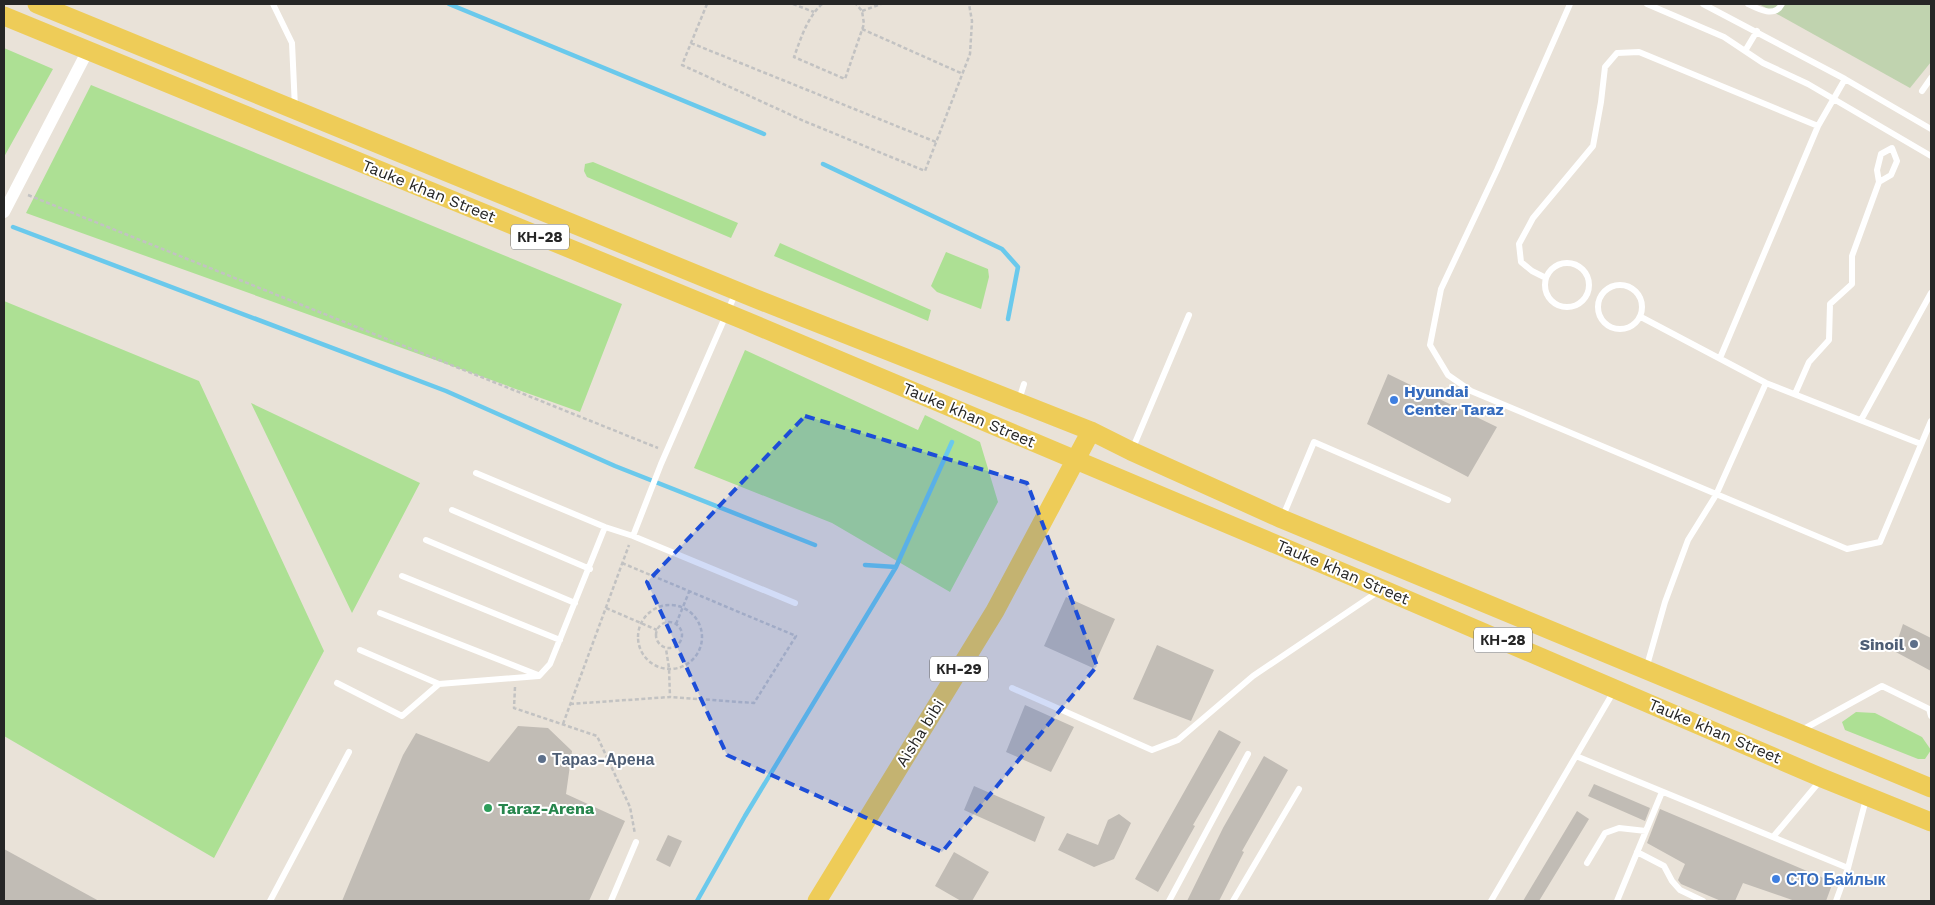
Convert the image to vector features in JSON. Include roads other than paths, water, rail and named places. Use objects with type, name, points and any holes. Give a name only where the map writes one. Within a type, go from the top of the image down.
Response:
[{"type":"main road","name":"Tauke khan Street","points":[[37,4],[736,291],[1021,393],[1131,451],[1282,520],[1931,788]]},
{"type":"main road","name":"Tauke khan Street","points":[[4,16],[87,52],[727,313],[1616,688],[1822,778],[1931,822]]},
{"type":"main road","name":"Aisha bibi","points":[[817,901],[995,611],[1091,431]]},
{"type":"street","points":[[4,212],[87,52]]},
{"type":"lane","points":[[273,4],[292,43],[295,109]]},
{"type":"lane","points":[[1570,4],[1497,170],[1441,289],[1430,345],[1448,375],[1470,391],[1847,549],[1880,542],[1931,421]]},
{"type":"lane","points":[[1647,4],[1724,37],[1763,63],[1808,84],[1931,156]]},
{"type":"lane","points":[[1703,4],[1845,79],[1931,129]]},
{"type":"lane","points":[[1748,4],[1770,12],[1780,8],[1782,4]]},
{"type":"lane","points":[[1745,51],[1757,31]]},
{"type":"lane","points":[[1546,278],[1532,272],[1522,262],[1519,244],[1533,218],[1593,146],[1605,67],[1617,53],[1639,52],[1818,126]]},
{"type":"lane","points":[[1922,91],[1931,78]]},
{"type":"lane","points":[[1720,358],[1818,126],[1845,79]]},
{"type":"lane","points":[[1795,394],[1809,362],[1829,340],[1830,304],[1852,284],[1852,256],[1879,182],[1877,170],[1880,154],[1892,148],[1897,160],[1891,175],[1879,182]]},
{"type":"lane","points":[[1562,263],[1576,265],[1587,275],[1589,282],[1588,292],[1582,301],[1576,305],[1562,306],[1550,299],[1546,292],[1546,278],[1555,266],[1562,263]]},
{"type":"lane","points":[[1615,285],[1629,286],[1635,290],[1642,302],[1641,317],[1630,327],[1623,330],[1608,326],[1599,315],[1598,307],[1601,296],[1608,288],[1615,285]]},
{"type":"lane","points":[[633,536],[661,464],[736,291]]},
{"type":"lane","points":[[1588,292],[1601,296]]},
{"type":"lane","points":[[1861,420],[1931,293]]},
{"type":"lane","points":[[1131,451],[1189,315]]},
{"type":"lane","points":[[1641,317],[1766,382],[1921,444]]},
{"type":"lane","points":[[1646,670],[1665,602],[1688,540],[1716,495],[1766,382]]},
{"type":"lane","points":[[1282,520],[1314,442],[1448,500]]},
{"type":"lane","points":[[476,473],[795,603]]},
{"type":"lane","points":[[452,510],[590,568]]},
{"type":"lane","points":[[360,650],[439,684],[539,676],[550,664],[605,527]]},
{"type":"lane","points":[[426,540],[575,603]]},
{"type":"lane","points":[[402,576],[560,640]]},
{"type":"lane","points":[[1012,688],[1152,750],[1178,740],[1253,676],[1382,589]]},
{"type":"lane","points":[[380,613],[539,676]]},
{"type":"lane","points":[[337,683],[402,716],[439,684]]},
{"type":"lane","points":[[1796,732],[1882,686],[1929,709],[1931,716]]},
{"type":"lane","points":[[1491,901],[1616,688]]},
{"type":"lane","points":[[270,901],[349,752]]},
{"type":"lane","points":[[1169,901],[1248,754]]},
{"type":"lane","points":[[1576,756],[1848,868]]},
{"type":"lane","points":[[1773,837],[1822,778]]},
{"type":"lane","points":[[1234,901],[1299,789]]},
{"type":"lane","points":[[1617,901],[1662,792]]},
{"type":"lane","points":[[1836,901],[1848,868],[1868,796]]},
{"type":"lane","points":[[1587,863],[1605,832],[1619,828],[1646,831]]},
{"type":"lane","points":[[611,901],[636,842]]},
{"type":"lane","points":[[1637,852],[1664,866],[1672,881],[1680,890],[1702,901]]},
{"type":"waterway","points":[[449,4],[764,134]]},
{"type":"waterway","points":[[823,164],[1002,249],[1018,267],[1008,319]]},
{"type":"waterway","points":[[13,227],[446,391],[615,466],[815,545]]},
{"type":"waterway","points":[[865,565],[896,567],[952,442]]},
{"type":"waterway","points":[[697,901],[745,816],[896,567]]},
{"type":"place","name":"Hyundai Center Taraz","points":[[1394,400]]},
{"type":"place","name":"Sinoil","points":[[1914,644]]},
{"type":"place","name":"Тараз-Арена","points":[[542,759]]},
{"type":"place","name":"Taraz-Arena","points":[[488,808]]},
{"type":"place","name":"СТО Байлык","points":[[1776,879]]}]
